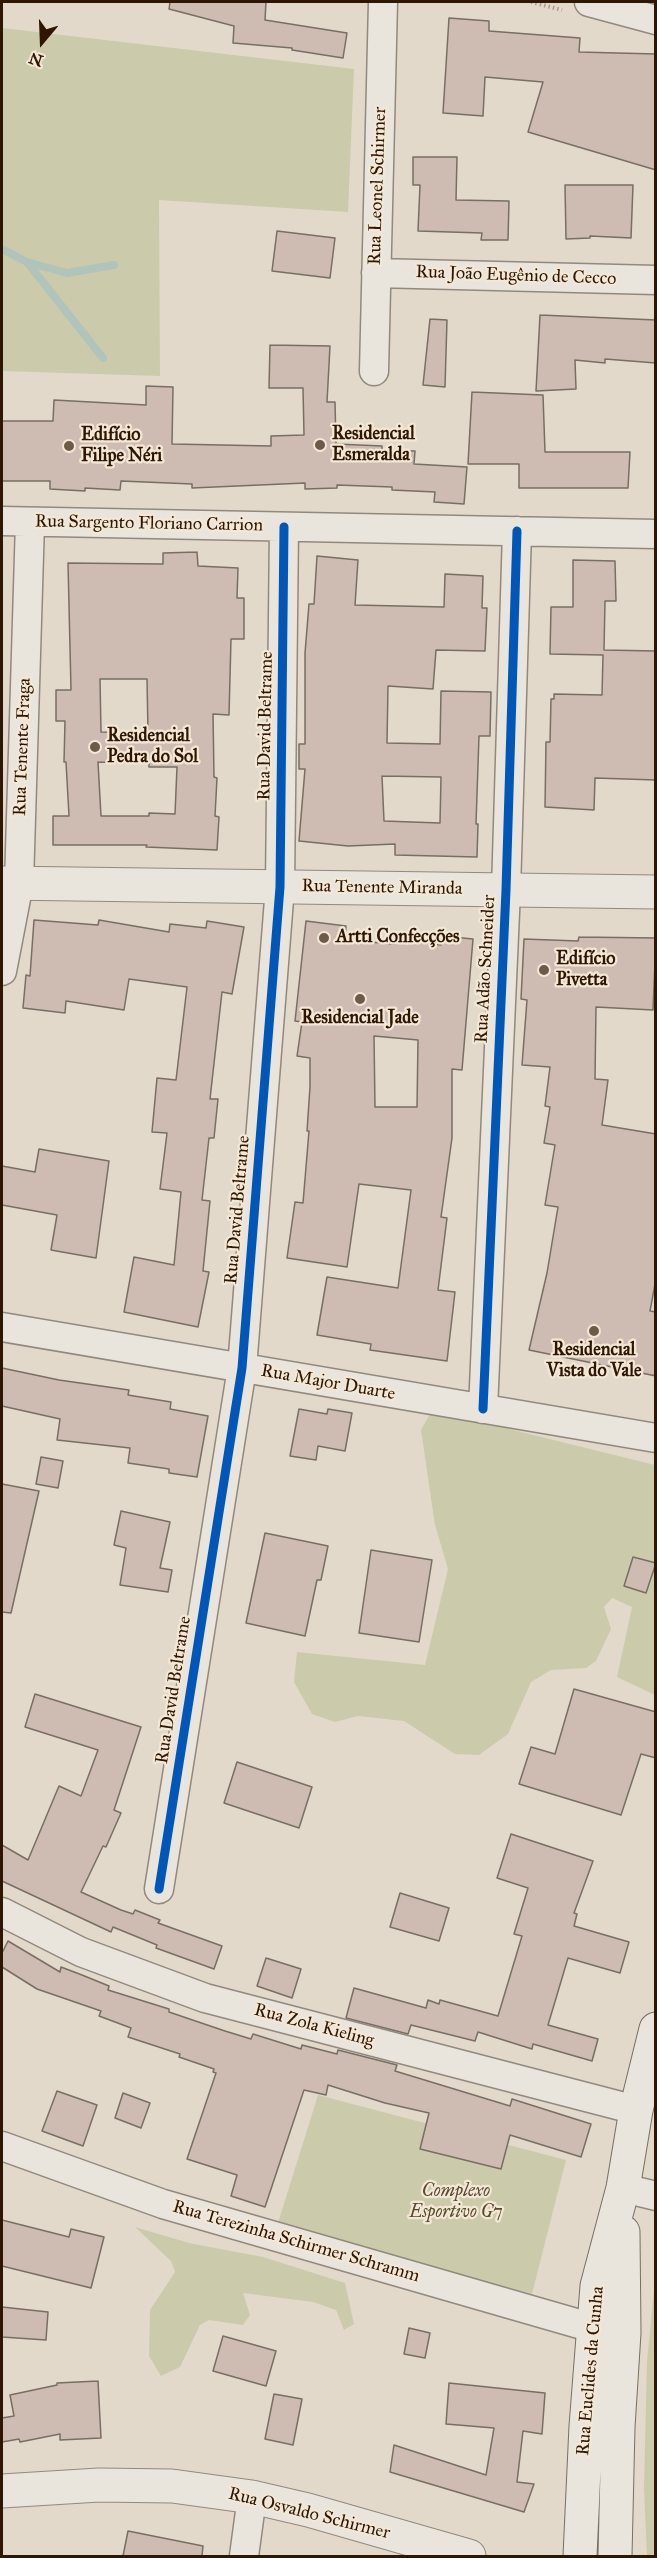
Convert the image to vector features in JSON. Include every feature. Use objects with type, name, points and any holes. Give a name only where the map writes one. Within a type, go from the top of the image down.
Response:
[{"type":"street","name":"Rua Leonel Schirmer","points":[[374,371],[383,2]]},
{"type":"street","points":[[589,2],[656,20]]},
{"type":"street","name":"Rua João Eugênio de Cecco","points":[[376,273],[656,280]]},
{"type":"street","name":"Rua Sargento Floriano Carrion","points":[[2,521],[656,534]]},
{"type":"street","name":"Rua Tenente Fraga","points":[[2,971],[10,883],[30,522]]},
{"type":"street","name":"Rua David Beltrame","points":[[159,1889],[242,1368],[280,887],[284,527]]},
{"type":"street","name":"Rua Adão Schneider","points":[[483,1409],[506,890],[517,531]]},
{"type":"street","name":"Rua Tenente Miranda","points":[[10,883],[656,892]]},
{"type":"street","name":"Rua Major Duarte","points":[[2,1327],[656,1438]]},
{"type":"street","name":"Rua Zola Kieling","points":[[2,1912],[81,1952],[205,1998],[636,2110]]},
{"type":"street","name":"Rua Euclides da Cunha","points":[[580,2556],[586,2426],[597,2286],[623,2188],[636,2110],[656,2029]]},
{"type":"street","name":"Rua Terezinha Schirmer Schramm","points":[[2,2146],[164,2204],[593,2328]]},
{"type":"street","points":[[623,2188],[656,2196]]},
{"type":"street","name":"Rua Euclides da Cunha","points":[[615,2556],[621,2360],[624,2333],[623,2188]]},
{"type":"street","points":[[593,2328],[608,2337],[621,2360]]},
{"type":"street","name":"Rua Osvaldo Schirmer","points":[[2,2491],[99,2485],[172,2486],[252,2497],[308,2510],[469,2556]]},
{"type":"street","points":[[244,2556],[252,2497]]},
{"type":"green space","points":[[2,28],[354,69],[348,212],[159,200],[160,376],[2,371]]},
{"type":"green space","points":[[432,1410],[655,1465],[655,1695],[617,1677],[632,1607],[612,1598],[604,1607],[611,1629],[596,1661],[586,1668],[551,1670],[531,1682],[508,1734],[479,1755],[455,1754],[404,1721],[358,1716],[335,1722],[312,1714],[294,1682],[297,1652],[425,1665],[448,1569],[435,1525],[421,1430]]},
{"type":"green space","name":"Complexo Esportivo G7","points":[[318,2095],[566,2160],[532,2294],[277,2226]]},
{"type":"green space","points":[[135,2227],[189,2243],[263,2257],[345,2283],[354,2324],[344,2330],[336,2310],[313,2302],[243,2293],[250,2315],[243,2325],[209,2320],[200,2325],[180,2367],[161,2376],[149,2356],[150,2310],[175,2272],[171,2261]]},
{"type":"green space","points":[[655,2280],[656,2556],[647,2556],[644,2489],[647,2362]]},
{"type":"building","points":[[170,2],[266,2],[265,20],[347,33],[343,58],[292,50],[292,48],[233,43],[234,26],[169,9]]},
{"type":"building","points":[[449,18],[489,21],[489,31],[580,38],[579,52],[656,54],[656,170],[528,132],[543,82],[485,77],[483,116],[443,113]]},
{"type":"building","points":[[413,157],[457,157],[456,200],[509,201],[508,240],[481,240],[482,233],[418,231],[420,185],[413,185]]},
{"type":"building","points":[[565,185],[633,185],[631,238],[590,236],[590,238],[566,239]]},
{"type":"building","points":[[277,231],[335,238],[330,278],[272,271]]},
{"type":"building","points":[[540,315],[656,320],[656,363],[605,359],[605,363],[575,360],[576,389],[536,391]]},
{"type":"building","points":[[430,319],[447,320],[445,387],[423,385]]},
{"type":"building","points":[[270,345],[330,346],[327,402],[335,402],[336,444],[382,446],[382,450],[415,451],[414,464],[467,467],[464,504],[434,502],[435,492],[392,490],[392,487],[337,485],[337,488],[305,489],[305,483],[192,488],[192,484],[121,481],[120,490],[85,488],[85,491],[50,489],[50,481],[2,481],[2,421],[53,421],[54,400],[146,405],[146,386],[173,387],[172,444],[271,446],[271,436],[304,435],[303,388],[269,388]]},
{"type":"building","points":[[472,392],[543,395],[545,452],[630,452],[628,488],[519,488],[519,464],[468,464]]},
{"type":"building","points":[[197,552],[198,566],[238,568],[237,598],[244,598],[244,639],[231,639],[229,715],[213,714],[214,777],[217,778],[215,816],[219,817],[217,850],[146,847],[147,845],[53,845],[53,816],[69,816],[66,762],[64,762],[65,721],[56,721],[56,690],[71,690],[68,563],[163,564],[163,553]],"holes":[[[100,679],[147,679],[148,733],[101,732]],[[98,762],[149,763],[149,767],[177,767],[175,814],[101,816]]]},
{"type":"building","points":[[317,556],[358,560],[355,605],[444,607],[445,574],[483,576],[482,608],[487,608],[485,651],[436,650],[433,689],[388,686],[387,743],[440,744],[441,691],[491,692],[490,736],[479,736],[477,857],[395,855],[395,844],[348,846],[299,841],[305,769],[299,769],[299,744],[305,744],[305,653],[309,604],[314,604]],"holes":[[[382,776],[441,777],[440,823],[384,821]]]},
{"type":"building","points":[[573,560],[615,561],[616,601],[605,601],[604,650],[656,651],[656,780],[595,778],[594,810],[545,807],[546,742],[550,742],[551,699],[554,699],[554,694],[602,695],[603,655],[550,654],[551,607],[573,607]]},
{"type":"building","points":[[34,920],[98,925],[99,920],[169,932],[170,924],[206,928],[207,921],[244,927],[232,994],[222,992],[210,1099],[218,1099],[214,1138],[209,1138],[202,1200],[210,1201],[203,1271],[209,1272],[198,1327],[124,1312],[134,1257],[174,1265],[181,1192],[160,1189],[167,1133],[152,1132],[157,1078],[176,1080],[187,987],[129,979],[124,1010],[66,1001],[65,1013],[23,1008],[26,975],[30,976]]},
{"type":"building","points":[[306,921],[346,926],[345,940],[394,944],[395,939],[441,945],[442,936],[473,939],[462,1070],[452,1069],[452,1138],[441,1217],[447,1218],[438,1290],[455,1292],[447,1361],[370,1350],[371,1344],[317,1335],[327,1277],[398,1288],[411,1190],[359,1184],[347,1267],[287,1258],[295,1202],[303,1203],[309,1131],[307,1131],[310,1058],[297,1056],[302,1022],[295,1021]],"holes":[[[374,1036],[418,1040],[417,1107],[375,1107]]]},
{"type":"building","points":[[579,937],[656,938],[653,1010],[596,1007],[595,1079],[608,1080],[602,1125],[656,1134],[656,1279],[650,1311],[656,1312],[656,1376],[529,1350],[547,1273],[558,1207],[545,1205],[555,1145],[544,1143],[550,1107],[545,1106],[550,1067],[522,1065],[527,1000],[521,999],[524,939],[578,941]]},
{"type":"building","points":[[39,1149],[109,1161],[96,1258],[51,1250],[57,1215],[2,1205],[2,1166],[35,1172]]},
{"type":"building","points":[[2,1368],[59,1380],[129,1390],[128,1395],[171,1402],[170,1409],[208,1416],[197,1477],[169,1473],[169,1469],[128,1463],[130,1448],[57,1440],[60,1419],[2,1406]]},
{"type":"building","points":[[299,1409],[327,1414],[328,1409],[352,1413],[345,1451],[318,1446],[316,1460],[290,1456]]},
{"type":"building","points":[[41,1457],[63,1461],[58,1488],[36,1484]]},
{"type":"building","points":[[2,1484],[39,1491],[11,1613],[2,1612]]},
{"type":"building","points":[[121,1511],[170,1522],[160,1568],[172,1570],[168,1592],[120,1585],[126,1548],[114,1545]]},
{"type":"building","points":[[265,1533],[328,1546],[321,1580],[317,1580],[305,1636],[246,1623]]},
{"type":"building","points":[[371,1550],[432,1560],[419,1642],[359,1633]]},
{"type":"building","points":[[633,1557],[656,1563],[646,1593],[624,1586]]},
{"type":"building","points":[[574,1689],[656,1712],[656,1758],[641,1754],[621,1815],[519,1784],[531,1747],[555,1754]]},
{"type":"building","points":[[35,1694],[141,1727],[114,1810],[121,1813],[106,1847],[103,1846],[81,1892],[133,1914],[135,1910],[160,1920],[158,1923],[222,1946],[214,1969],[156,1948],[157,1945],[113,1927],[111,1932],[2,1881],[2,1845],[28,1860],[59,1786],[81,1796],[98,1750],[25,1727]]},
{"type":"building","points":[[237,1762],[312,1787],[299,1828],[224,1803]]},
{"type":"building","points":[[511,1834],[593,1861],[574,1913],[577,1914],[574,1926],[629,1942],[620,1973],[568,1958],[548,2025],[598,2039],[592,2061],[533,2044],[532,2049],[478,2032],[475,2041],[411,2025],[408,2034],[346,2018],[354,1988],[426,2008],[428,2000],[439,2004],[440,2000],[498,2016],[522,1936],[514,1934],[528,1888],[497,1878]]},
{"type":"building","points":[[400,1893],[449,1908],[439,1941],[390,1927]]},
{"type":"building","points":[[8,1941],[60,1972],[61,1967],[109,1986],[108,1990],[169,2009],[169,2012],[225,2031],[251,2039],[253,2034],[301,2049],[302,2045],[337,2054],[338,2050],[397,2065],[395,2071],[510,2106],[512,2099],[591,2124],[581,2157],[510,2135],[501,2169],[420,2149],[429,2113],[385,2103],[328,2085],[326,2095],[304,2090],[265,2207],[231,2196],[237,2175],[187,2159],[216,2073],[213,2072],[214,2069],[179,2057],[180,2054],[128,2037],[131,2028],[99,2016],[101,2011],[37,1989],[2,1967],[2,1953]]},
{"type":"building","points":[[266,1958],[301,1969],[292,1998],[257,1986]]},
{"type":"building","points":[[57,2091],[97,2105],[83,2146],[42,2131]]},
{"type":"building","points":[[123,2093],[150,2103],[141,2128],[115,2118]]},
{"type":"building","points":[[2,2220],[69,2237],[71,2229],[104,2237],[91,2288],[2,2266]]},
{"type":"building","points":[[2,2307],[48,2312],[46,2340],[2,2337]]},
{"type":"building","points":[[409,2328],[430,2333],[425,2358],[404,2354]]},
{"type":"building","points":[[223,2336],[276,2351],[266,2386],[213,2371]]},
{"type":"building","points":[[98,2381],[101,2438],[60,2440],[60,2434],[20,2442],[19,2439],[2,2442],[2,2418],[14,2416],[10,2395],[57,2385],[57,2383]]},
{"type":"building","points":[[449,2383],[545,2393],[542,2434],[523,2431],[517,2482],[534,2484],[524,2512],[390,2472],[394,2445],[486,2475],[494,2428],[446,2424]]},
{"type":"building","points":[[274,2394],[302,2399],[293,2445],[265,2439]]},
{"type":"building","points":[[128,2531],[203,2546],[202,2556],[123,2556]]},
{"type":"waterway","points":[[2,249],[27,262],[103,358]]},
{"type":"waterway","points":[[27,262],[67,273],[114,265]]},
{"type":"cycle path","points":[[159,1889],[242,1368],[280,887],[284,527]]},
{"type":"cycle path","points":[[483,1409],[506,890],[517,531]]},
{"type":"place","name":"Residencial Esmeralda","points":[[320,445]]},
{"type":"place","name":"Edifício Filipe Néri","points":[[69,446]]},
{"type":"place","name":"Residencial Pedra do Sol","points":[[95,747]]},
{"type":"place","name":"Artti Confecções","points":[[324,938]]},
{"type":"place","name":"Edifício Pivetta","points":[[544,970]]},
{"type":"place","name":"Residencial Jade","points":[[360,999]]},
{"type":"place","name":"Residencial Vista do Vale","points":[[594,1331]]}]
